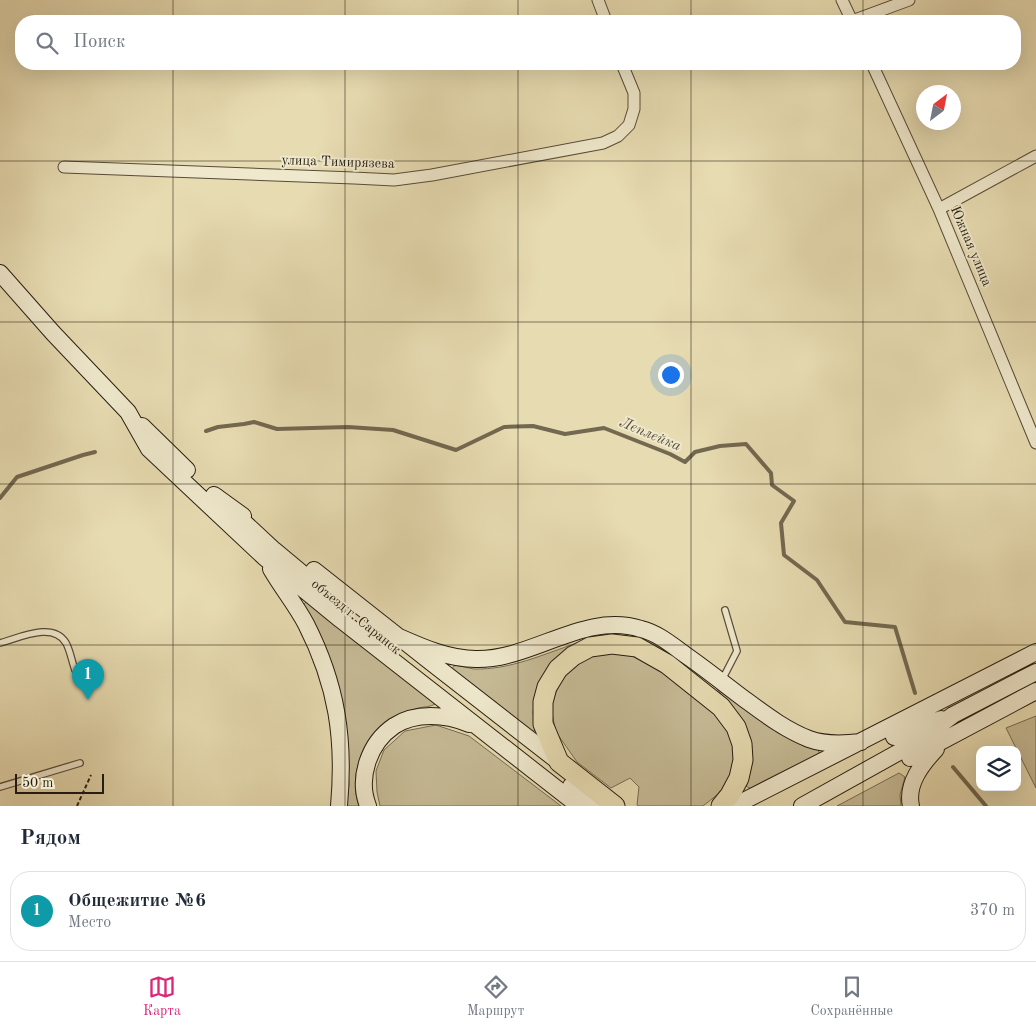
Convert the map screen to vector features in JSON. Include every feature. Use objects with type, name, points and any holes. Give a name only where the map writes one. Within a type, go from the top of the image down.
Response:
[{"type":"main road","points":[[615,806],[592,802],[559,762],[543,724],[543,702],[547,687],[558,669],[573,656],[590,647],[612,644],[637,647],[667,664],[721,707],[736,727],[742,744],[743,760],[739,778],[730,795],[721,806]]},
{"type":"street","points":[[598,0],[604,15]]},
{"type":"street","points":[[842,0],[849,15]]},
{"type":"street","points":[[868,15],[909,0]]},
{"type":"street","name":"улица Тимирязева","points":[[64,167],[394,180],[432,175],[603,143],[618,136],[629,125],[634,109],[634,93],[624,70]]},
{"type":"street","name":"Южная улица","points":[[875,70],[939,209],[1036,443]]},
{"type":"street","points":[[939,209],[1036,156]]},
{"type":"street","points":[[0,273],[53,333],[128,412],[149,449],[264,556],[341,620],[482,730],[592,802]]},
{"type":"street","name":"объезд г. Саранск","points":[[128,412],[274,550],[357,620],[592,802]]},
{"type":"street","points":[[214,495],[277,540],[559,762]]},
{"type":"street","points":[[264,556],[305,623],[321,656],[330,684],[337,711],[342,760],[339,806]]},
{"type":"street","points":[[397,636],[432,651],[456,657],[476,659],[510,656],[580,630],[610,625],[632,626],[651,632],[662,639],[789,730],[824,743],[861,742]]},
{"type":"street","points":[[734,806],[1036,652]]},
{"type":"street","points":[[802,806],[917,742],[953,716],[1036,672]]},
{"type":"street","points":[[825,806],[944,739],[1036,691]]},
{"type":"street","points":[[368,806],[363,783],[366,766],[372,751],[394,726],[412,718],[436,715],[458,719],[482,730]]},
{"type":"street","points":[[756,806],[908,730],[953,716]]},
{"type":"street","points":[[911,806],[911,788],[918,771],[944,739]]},
{"type":"lane","points":[[721,681],[737,651],[725,610]]},
{"type":"lane","points":[[0,643],[41,631],[56,634],[66,643],[75,670]]},
{"type":"lane","points":[[0,787],[80,763]]},
{"type":"path","points":[[77,806],[91,775]]},
{"type":"shaded area","points":[[307,601],[437,703],[412,710],[389,720],[372,736],[360,758],[357,770],[355,782],[359,806],[346,806],[349,785],[346,726],[303,605]]},
{"type":"shaded area","points":[[577,643],[551,662],[539,685],[533,712],[536,730],[530,732],[451,670],[455,665],[474,669],[501,667]]},
{"type":"shaded area","points":[[624,651],[659,667],[713,710],[734,737],[734,767],[722,791],[703,806],[637,805],[639,787],[630,778],[611,788],[577,762],[556,732],[550,704],[566,672],[593,654]]},
{"type":"shaded area","points":[[717,689],[778,733],[800,744],[818,749],[820,756],[753,790],[746,786],[751,768],[729,704]]},
{"type":"shaded area","points":[[1036,716],[1036,788],[1021,758],[1021,746],[1015,746],[1006,728]]},
{"type":"shaded area","points":[[436,725],[469,736],[561,806],[380,806],[376,771],[384,750],[405,731]]},
{"type":"shaded area","points":[[899,773],[905,777],[900,795],[901,806],[837,806]]},
{"type":"waterway","name":"Леплейка","points":[[206,431],[218,427],[254,422],[277,429],[348,427],[393,430],[456,450],[504,427],[533,426],[565,434],[604,428],[670,454],[685,462],[695,452],[720,446],[746,444],[771,473],[772,485],[794,501],[781,523],[784,555],[817,580],[845,622],[895,627],[915,693]]},
{"type":"waterway","name":"Леплейка","points":[[0,498],[17,477],[95,452]]},
{"type":"waterway","name":"Леплейка","points":[[953,767],[986,806]]},
{"type":"place","name":"Общежитие №6","points":[[88,700]]}]
